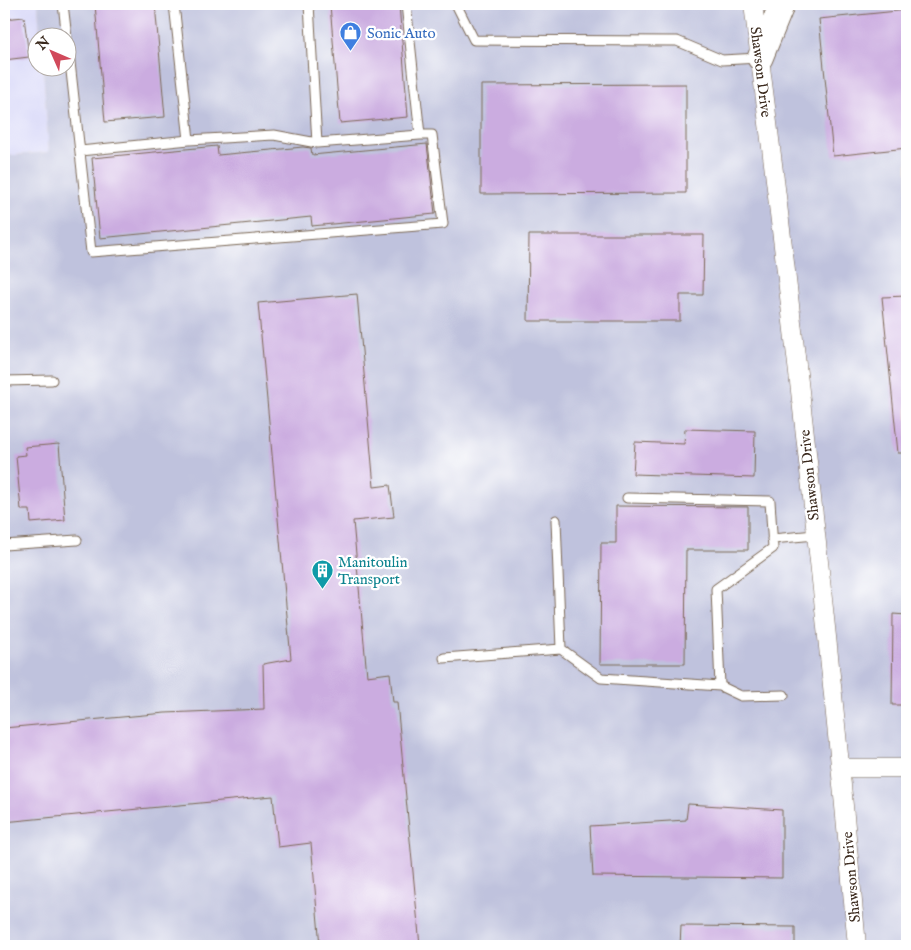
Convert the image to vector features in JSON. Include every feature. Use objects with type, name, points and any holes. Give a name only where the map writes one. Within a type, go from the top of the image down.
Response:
[{"type":"main road","points":[[760,58],[782,4]]},
{"type":"street","name":"Shawson Drive","points":[[753,4],[784,252],[841,768],[857,946]]},
{"type":"street","points":[[841,768],[907,768]]},
{"type":"lane","points":[[63,4],[66,28]]},
{"type":"lane","points":[[174,4],[189,140]]},
{"type":"lane","points":[[309,4],[317,143]]},
{"type":"lane","points":[[406,4],[420,135]]},
{"type":"lane","points":[[456,4],[474,40],[677,41],[711,58],[722,60],[760,58]]},
{"type":"lane","points":[[72,78],[91,252],[443,224],[432,135],[317,143],[274,135],[189,140],[80,151]]},
{"type":"lane","points":[[4,381],[52,380]]},
{"type":"lane","points":[[627,498],[770,501],[773,548],[716,589],[720,686]]},
{"type":"lane","points":[[556,520],[561,649]]},
{"type":"lane","points":[[772,539],[815,535]]},
{"type":"lane","points":[[4,545],[77,540]]},
{"type":"lane","points":[[444,658],[561,649],[601,678],[720,686],[740,696],[784,695]]},
{"type":"shaded area","points":[[4,4],[38,4],[39,28],[28,28],[28,78],[44,78],[49,152],[4,156]]},
{"type":"shaded area","points":[[38,4],[907,4],[907,946],[4,946],[4,156],[49,152],[44,78],[78,78],[78,28],[39,28]]},
{"type":"building","points":[[95,4],[155,4],[165,117],[105,122]]},
{"type":"building","points":[[399,4],[408,117],[340,123],[330,5]]},
{"type":"building","points":[[907,10],[907,148],[833,156],[819,19]]},
{"type":"building","points":[[24,17],[28,57],[4,60],[4,19]]},
{"type":"building","points":[[686,84],[686,193],[481,194],[481,85]]},
{"type":"building","points":[[427,144],[435,214],[312,226],[311,217],[100,238],[92,158],[217,146],[218,155],[303,147],[311,148],[312,155]]},
{"type":"building","points":[[529,235],[704,235],[703,295],[680,295],[680,321],[528,321]]},
{"type":"building","name":"Manitoulin Transport","points":[[357,294],[374,487],[390,485],[394,517],[353,521],[367,676],[390,673],[393,702],[397,702],[420,946],[320,946],[311,843],[278,847],[273,796],[4,822],[4,728],[165,713],[264,709],[263,664],[291,659],[258,303]]},
{"type":"building","points":[[907,296],[907,453],[898,453],[882,297]]},
{"type":"building","points":[[685,429],[755,431],[754,478],[633,474],[635,442],[684,444]]},
{"type":"building","points":[[59,444],[65,520],[31,523],[30,510],[21,510],[16,456],[26,455],[25,447]]},
{"type":"building","points":[[616,506],[748,507],[748,550],[686,550],[685,664],[600,664],[601,543],[616,543]]},
{"type":"building","points":[[893,614],[907,615],[907,705],[892,705]]},
{"type":"building","points":[[688,804],[782,810],[782,878],[593,876],[590,826],[686,820]]},
{"type":"building","points":[[681,926],[795,927],[795,946],[680,946]]},
{"type":"place","name":"Sonic Auto","points":[[351,52]]},
{"type":"place","name":"Manitoulin Transport","points":[[322,590]]}]
